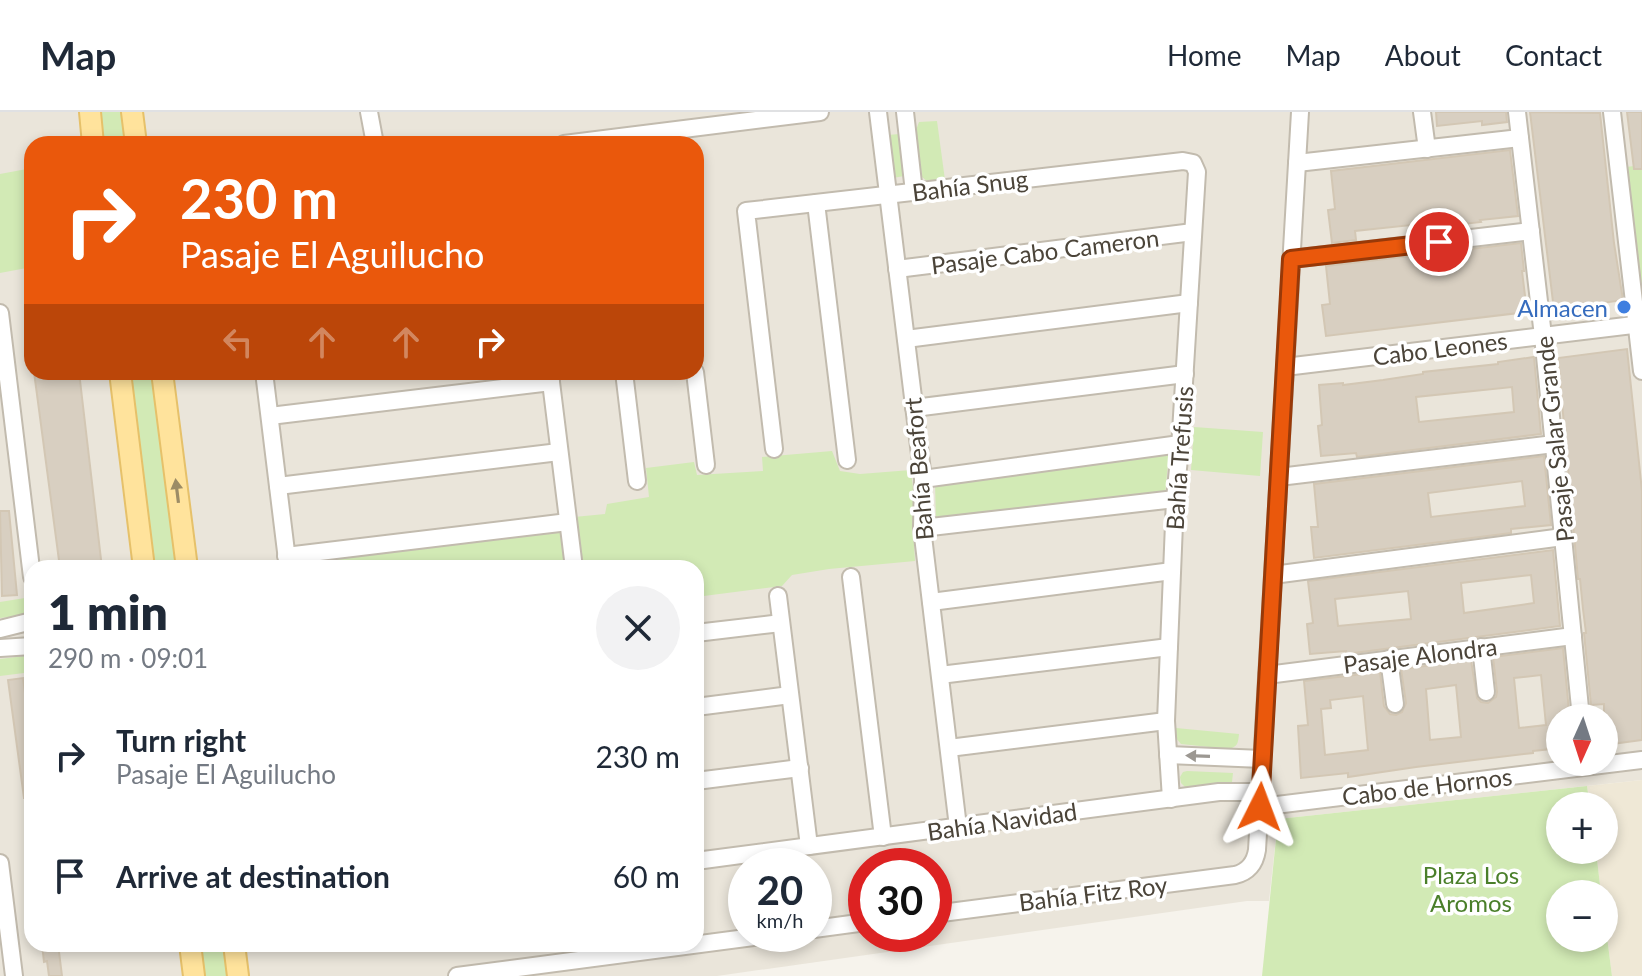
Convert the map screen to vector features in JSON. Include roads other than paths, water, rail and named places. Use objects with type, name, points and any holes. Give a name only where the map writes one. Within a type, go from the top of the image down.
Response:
[{"type":"main road","points":[[90,112],[92,136]]},
{"type":"main road","points":[[132,112],[135,136]]},
{"type":"main road","points":[[121,380],[143,560]]},
{"type":"main road","points":[[163,380],[186,560]]},
{"type":"main road","points":[[191,952],[194,976]]},
{"type":"main road","points":[[235,952],[238,976]]},
{"type":"street","points":[[369,112],[374,136]]},
{"type":"street","points":[[610,136],[707,119],[820,112]]},
{"type":"street","name":"Bahía Beafort","points":[[878,112],[923,479],[922,528],[958,827]]},
{"type":"street","points":[[905,112],[914,192]]},
{"type":"street","points":[[1260,799],[1300,112]]},
{"type":"street","points":[[1422,112],[1427,149]]},
{"type":"street","name":"Pasaje Salar Grande","points":[[1517,112],[1580,704]]},
{"type":"street","points":[[1612,112],[1640,324],[1642,371]]},
{"type":"street","points":[[1297,163],[1520,138]]},
{"type":"street","name":"Bahía Snug","points":[[774,449],[746,211],[1186,160],[1193,163]]},
{"type":"street","name":"Bahía Trefusis","points":[[1171,799],[1166,721],[1175,499],[1197,172],[1193,163]]},
{"type":"street","points":[[816,203],[847,460]]},
{"type":"street","points":[[1291,259],[1531,231]]},
{"type":"street","name":"Pasaje Cabo Cameron","points":[[897,269],[1193,232]]},
{"type":"street","points":[[906,339],[1189,303]]},
{"type":"street","points":[[0,313],[6,408],[29,560]]},
{"type":"street","name":"Cabo Leones","points":[[1285,367],[1640,324]]},
{"type":"street","points":[[914,408],[1185,374]]},
{"type":"street","points":[[265,380],[287,560]]},
{"type":"street","points":[[270,416],[528,380]]},
{"type":"street","points":[[550,380],[573,560]]},
{"type":"street","points":[[625,380],[637,481]]},
{"type":"street","points":[[696,380],[706,465]]},
{"type":"street","points":[[923,479],[1180,444]]},
{"type":"street","points":[[1279,477],[1554,444]]},
{"type":"street","points":[[278,486],[559,452]]},
{"type":"street","points":[[922,528],[1175,499]]},
{"type":"street","points":[[301,560],[568,522]]},
{"type":"street","points":[[1273,575],[1563,537]]},
{"type":"street","points":[[931,602],[1172,571]]},
{"type":"street","points":[[851,577],[883,837]]},
{"type":"street","points":[[778,596],[809,846]]},
{"type":"street","points":[[0,629],[24,623]]},
{"type":"street","points":[[704,632],[781,623]]},
{"type":"street","name":"Pasaje Alondra","points":[[1267,675],[1573,636]]},
{"type":"street","points":[[0,648],[24,646]]},
{"type":"street","points":[[940,675],[1169,647]]},
{"type":"street","points":[[1481,647],[1486,692]]},
{"type":"street","points":[[1389,659],[1395,704]]},
{"type":"street","points":[[704,706],[790,695]]},
{"type":"street","points":[[949,748],[1166,721]]},
{"type":"street","points":[[1168,755],[1262,759]]},
{"type":"street","name":"Cabo de Hornos","points":[[1618,762],[1642,760]]},
{"type":"street","points":[[704,780],[800,768]]},
{"type":"street","name":"Cabo de Hornos","points":[[1260,799],[1546,768]]},
{"type":"street","name":"Bahía Navidad","points":[[704,860],[1229,791],[1260,799]]},
{"type":"street","name":"Bahía Fitz Roy","points":[[952,912],[1235,875],[1250,867],[1256,856],[1260,799]]},
{"type":"street","points":[[0,866],[5,954],[14,976]]},
{"type":"street","points":[[704,941],[728,939]]},
{"type":"street","points":[[457,976],[589,952]]},
{"type":"place","name":"Almacen","points":[[1624,307]]},
{"type":"park label","name":"Plaza Los Aromos","points":[[1471,888]]}]
